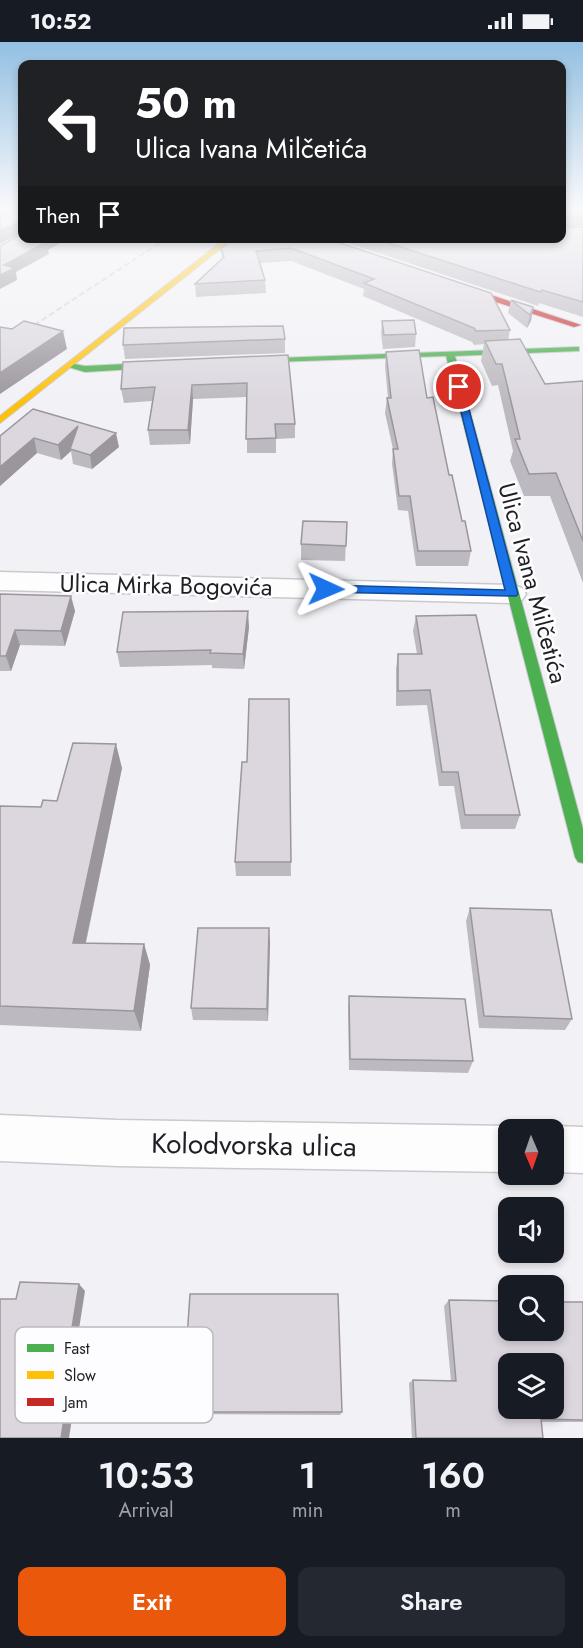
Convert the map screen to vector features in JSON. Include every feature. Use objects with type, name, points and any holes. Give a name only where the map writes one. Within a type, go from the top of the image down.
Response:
[{"type":"street","points":[[0,420],[191,273]]},
{"type":"street","points":[[436,280],[533,313],[580,326]]},
{"type":"street","points":[[533,313],[559,345],[580,350]]},
{"type":"street","points":[[529,351],[541,346],[549,334],[561,326],[580,326]]},
{"type":"street","points":[[226,362],[580,350]]},
{"type":"street","name":"Ulica Ivana Milčetića","points":[[450,354],[583,857]]},
{"type":"street","points":[[69,366],[85,369],[179,364]]},
{"type":"street","name":"Ulica Mirka Bogovića","points":[[0,581],[512,594]]},
{"type":"street","name":"Kolodvorska ulica","points":[[0,1138],[129,1143],[498,1149]]},
{"type":"street","points":[[564,1149],[583,1150]]},
{"type":"building","points":[[207,273],[263,273],[265,280],[195,284]]},
{"type":"building","points":[[358,273],[431,273],[491,293],[510,330],[476,331],[474,328],[364,283],[374,279]]},
{"type":"building","points":[[482,273],[583,273],[583,302],[542,290],[540,292]]},
{"type":"building","points":[[511,300],[533,307],[530,315]]},
{"type":"building","points":[[414,320],[416,334],[384,335],[382,321]]},
{"type":"building","points":[[24,321],[63,331],[0,373],[0,327],[12,329]]},
{"type":"building","points":[[283,326],[285,339],[123,345],[124,328]]},
{"type":"building","points":[[520,339],[545,384],[583,381],[583,541],[556,473],[529,474],[515,439],[520,439],[502,364],[496,364],[485,341]]},
{"type":"building","points":[[419,350],[427,398],[433,397],[449,475],[452,475],[471,551],[418,551],[410,496],[399,496],[393,449],[398,449],[387,398],[391,398],[386,352]]},
{"type":"building","points":[[288,355],[295,424],[275,424],[276,438],[246,439],[247,383],[192,385],[188,430],[148,430],[155,387],[121,389],[123,362]]},
{"type":"building","points":[[33,409],[116,433],[90,455],[70,449],[78,426],[58,445],[34,438],[0,467],[0,436]]},
{"type":"building","points":[[303,521],[347,522],[346,546],[301,544]]},
{"type":"building","points":[[0,594],[71,596],[61,631],[15,630],[6,656],[0,656]]},
{"type":"building","points":[[248,611],[243,654],[210,653],[211,650],[117,652],[123,612]]},
{"type":"building","points":[[476,615],[520,815],[465,815],[458,772],[442,772],[430,690],[398,691],[398,654],[422,654],[416,616]]},
{"type":"building","points":[[249,699],[289,699],[291,862],[235,862],[242,762],[247,762]]},
{"type":"building","points":[[73,743],[116,744],[73,943],[144,944],[134,1011],[0,1006],[0,806],[41,807],[43,800],[57,801]]},
{"type":"building","points":[[470,908],[551,910],[572,1019],[484,1016]]},
{"type":"building","points":[[198,928],[269,928],[267,1009],[191,1008]]},
{"type":"building","points":[[349,996],[465,999],[473,1061],[350,1059]]},
{"type":"building","points":[[20,1282],[79,1284],[72,1327],[15,1327],[15,1423],[63,1423],[61,1438],[0,1438],[0,1299],[16,1299]]},
{"type":"building","points":[[190,1294],[338,1294],[342,1412],[213,1412],[213,1327],[188,1327]]},
{"type":"building","points":[[449,1300],[498,1301],[498,1341],[564,1341],[564,1302],[583,1302],[583,1420],[541,1419],[543,1438],[416,1438],[413,1380],[456,1381]]},
{"type":"railway","points":[[4,345],[113,273]]},
{"type":"railway","points":[[0,348],[6,344]]},
{"type":"traffic: fast","points":[[245,361],[576,349]]},
{"type":"traffic: fast","points":[[450,354],[583,857]]},
{"type":"traffic: fast","points":[[69,366],[85,369],[166,365]]},
{"type":"traffic: slow","points":[[0,420],[186,273]]},
{"type":"traffic: jam","points":[[452,285],[577,325]]},
{"type":"route","points":[[326,589],[512,594],[459,387]]}]
